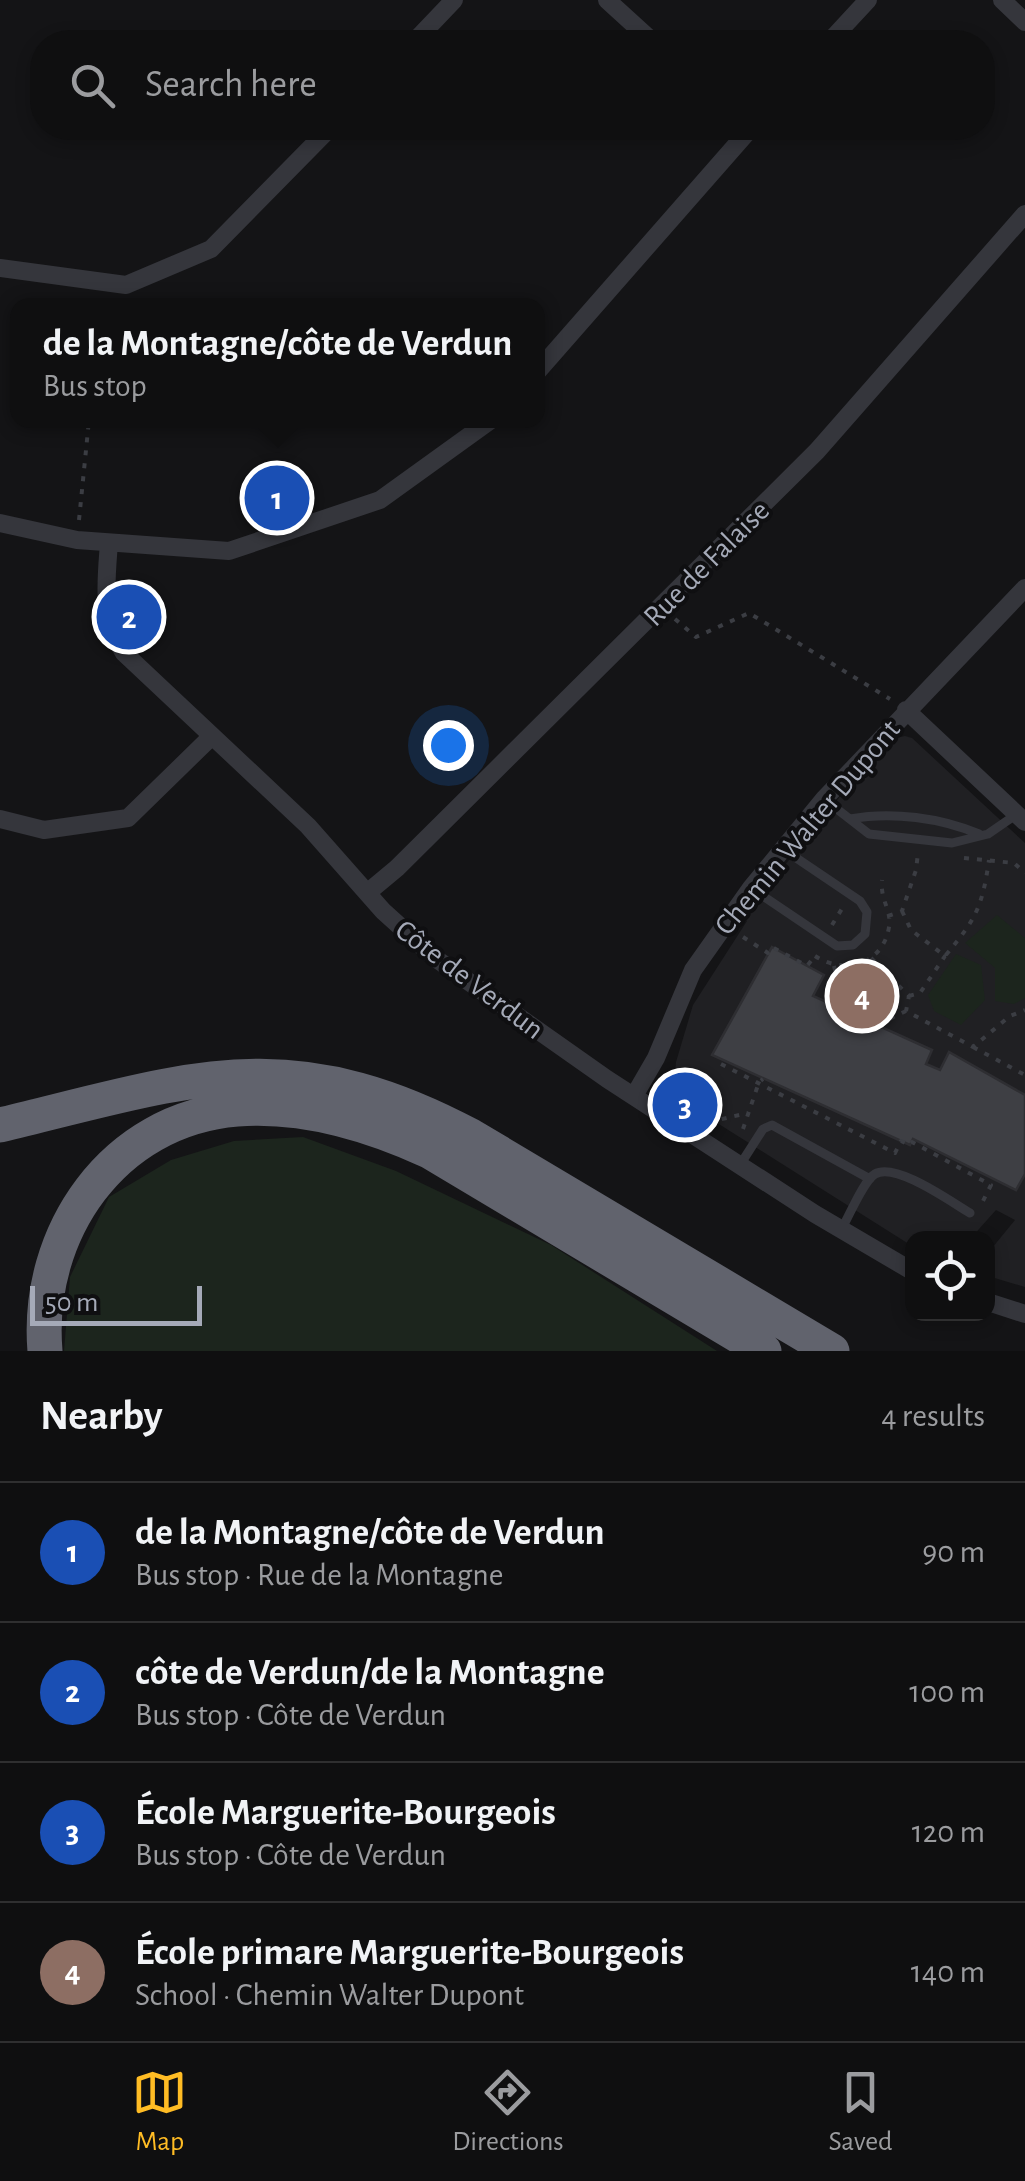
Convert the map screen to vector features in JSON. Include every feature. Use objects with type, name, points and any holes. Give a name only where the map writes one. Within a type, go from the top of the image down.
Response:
[{"type":"highway","points":[[0,1125],[144,1088],[203,1078],[280,1076],[360,1088],[411,1106],[471,1136],[832,1351]]},
{"type":"highway","points":[[45,1351],[44,1305],[51,1266],[66,1226],[92,1188],[129,1152],[167,1128],[204,1114],[256,1108],[352,1122],[429,1151],[764,1351]]},
{"type":"street","points":[[425,30],[454,0]]},
{"type":"street","points":[[607,0],[640,30]]},
{"type":"street","points":[[840,30],[868,0]]},
{"type":"street","points":[[1002,0],[1025,22]]},
{"type":"street","points":[[0,268],[126,285],[211,250],[318,140]]},
{"type":"street","points":[[545,363],[738,140]]},
{"type":"street","name":"Rue de Falaise","points":[[368,893],[818,452],[1025,214]]},
{"type":"street","points":[[0,523],[77,540],[229,551],[380,500],[480,428]]},
{"type":"street","name":"Côte de Verdun","points":[[109,543],[106,613],[112,635],[124,653],[308,826],[411,938],[456,974],[634,1096],[905,1267]]},
{"type":"street","name":"Chemin Walter Dupont","points":[[634,1096],[656,1058],[692,970],[750,888],[824,799],[1025,588]]},
{"type":"street","points":[[906,710],[1021,818]]},
{"type":"street","points":[[0,820],[44,830],[128,818],[211,736]]},
{"type":"street","points":[[995,1304],[1025,1314]]},
{"type":"lane","points":[[824,799],[872,834],[952,844],[982,836],[1021,818]]},
{"type":"lane","points":[[850,819],[873,814],[953,824],[982,836]]},
{"type":"lane","points":[[750,888],[837,946],[853,945],[865,934],[867,912],[860,901],[783,849]]},
{"type":"lane","points":[[740,1165],[762,1129],[772,1125],[870,1178]]},
{"type":"lane","points":[[842,1230],[870,1178],[883,1172],[898,1173],[970,1213]]},
{"type":"path","points":[[77,540],[88,428]]},
{"type":"path","points":[[662,608],[696,637],[749,614],[906,710]]},
{"type":"path","points":[[918,853],[902,911],[911,930],[951,961]]},
{"type":"path","points":[[908,996],[920,993],[972,924],[984,899],[988,860]]},
{"type":"path","points":[[829,928],[843,906]]},
{"type":"path","points":[[889,916],[902,911]]},
{"type":"path","points":[[972,924],[980,930]]},
{"type":"path","points":[[735,932],[768,954],[772,946],[807,966],[821,948]]},
{"type":"path","points":[[871,958],[908,996]]},
{"type":"path","points":[[834,966],[843,1003],[881,1023],[906,1011]]},
{"type":"path","points":[[906,1011],[908,996]]},
{"type":"path","points":[[973,1046],[1010,1016],[1025,1010]]},
{"type":"path","points":[[906,1011],[1025,1075]]},
{"type":"path","points":[[721,1064],[761,1080],[895,1153],[901,1141],[910,1145],[912,1142],[992,1185]]},
{"type":"path","points":[[738,1141],[761,1080]]},
{"type":"path","points":[[709,1122],[748,1113]]},
{"type":"shaded area","points":[[912,738],[1025,843],[1025,1287],[995,1278],[995,1244],[1015,1220],[996,1210],[977,1231],[905,1231],[905,1242],[687,1104],[674,1085],[676,1062],[693,1005],[747,921],[743,917],[851,783],[892,739]]},
{"type":"shaded area","points":[[997,915],[1025,938],[1025,998],[1014,1004],[995,1001],[995,968],[965,943]]},
{"type":"shaded area","points":[[956,954],[981,965],[985,1000],[961,1025],[934,1011],[928,995]]},
{"type":"shaded area","points":[[303,1137],[396,1171],[551,1245],[717,1351],[64,1351],[70,1277],[109,1197],[171,1160],[234,1141]]},
{"type":"building","points":[[772,947],[824,975],[813,996],[932,1050],[926,1064],[940,1070],[949,1052],[1025,1095],[1025,1174],[1016,1190],[913,1139],[910,1145],[712,1055]]},
{"type":"place","name":"de la Montagne/côte de Verdun","points":[[277,498]]},
{"type":"place","name":"côte de Verdun/de la Montagne","points":[[129,617]]},
{"type":"place","name":"École primare Marguerite-Bourgeois","points":[[862,996]]},
{"type":"place","name":"École Marguerite-Bourgeois","points":[[685,1105]]}]
